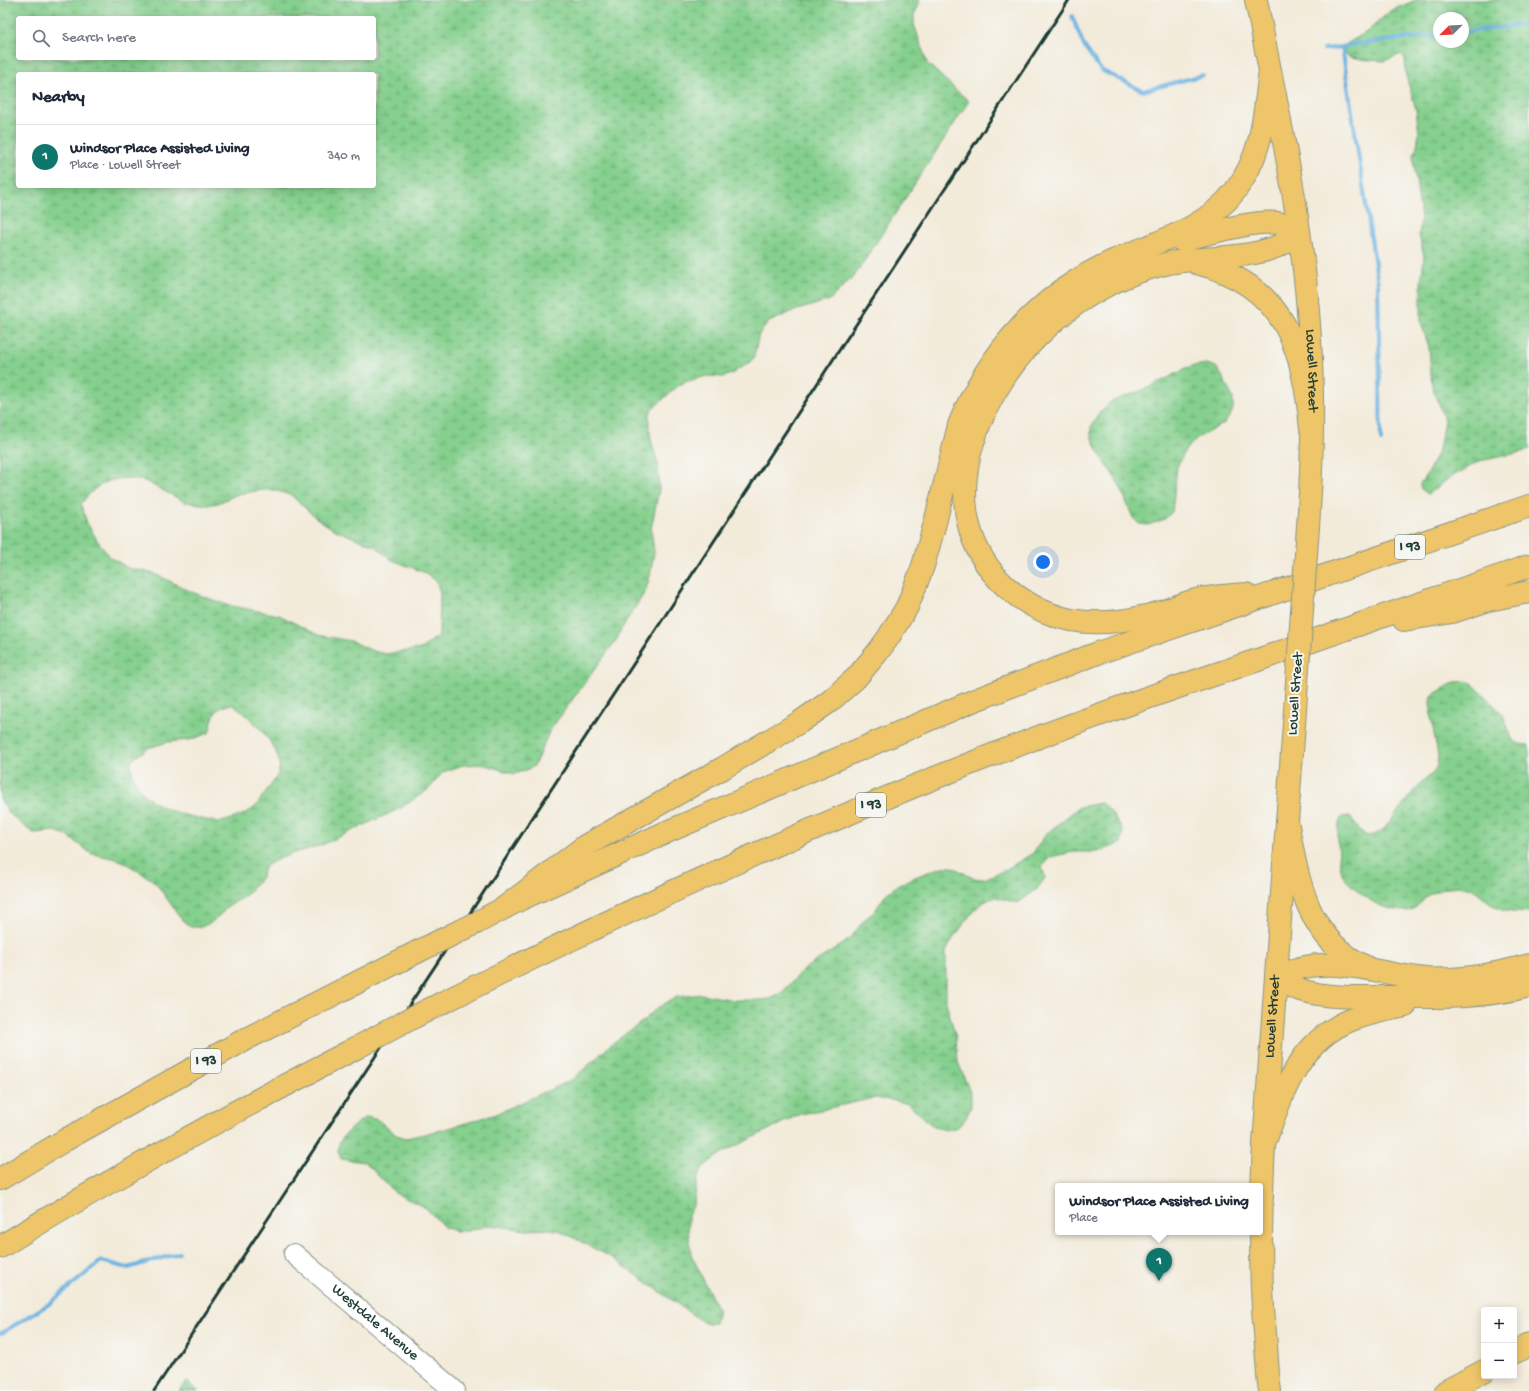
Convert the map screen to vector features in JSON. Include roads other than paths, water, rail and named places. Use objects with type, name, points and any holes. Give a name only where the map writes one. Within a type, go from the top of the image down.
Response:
[{"type":"main road","name":"Lowell Street","points":[[1256,0],[1291,181],[1299,232],[1308,312],[1311,366],[1308,526],[1262,1183]]},
{"type":"main road","points":[[505,907],[584,846],[723,768],[800,722],[829,702],[856,678],[888,638],[907,607],[915,587],[935,523],[959,425],[965,409],[996,355],[1016,331],[1060,292],[1092,271],[1184,231],[1216,211],[1235,192],[1253,162],[1262,136],[1270,71]]},
{"type":"main road","points":[[1143,249],[1256,224],[1282,223],[1299,232],[1285,244],[1267,250],[1182,261],[1155,267],[1130,275],[1102,287],[1089,295],[1051,324],[1026,348],[1008,370],[992,396],[980,422],[967,465],[965,489],[967,515],[974,541],[985,562],[1010,591],[1030,605],[1042,611],[1073,620],[1103,623],[1121,621],[1148,616],[1197,599],[1291,588]]},
{"type":"main road","points":[[1182,261],[1198,263],[1227,273],[1258,292],[1272,306],[1288,331],[1302,368],[1308,399],[1311,429]]},
{"type":"main road","name":"I 93","points":[[0,1179],[65,1140],[244,1040],[505,907],[669,831],[975,700],[1098,654],[1529,506]]},
{"type":"main road","name":"I 93","points":[[0,1247],[159,1153],[245,1106],[416,1016],[614,918],[823,825],[1004,751],[1111,710],[1529,566]]},
{"type":"main road","points":[[1342,631],[1452,612],[1494,599],[1529,592]]},
{"type":"main road","points":[[1288,826],[1296,874],[1314,920],[1331,941],[1346,954],[1356,962],[1372,970]]},
{"type":"main road","points":[[1276,979],[1303,968],[1321,965],[1342,966],[1400,975],[1439,979],[1463,978],[1493,974],[1529,965]]},
{"type":"main road","points":[[1276,979],[1303,991],[1335,996],[1443,998],[1487,994],[1529,986]]},
{"type":"main road","points":[[1264,1144],[1284,1089],[1294,1070],[1309,1050],[1322,1038],[1343,1024],[1362,1016],[1443,998]]},
{"type":"main road","name":"Lowell Street","points":[[1261,1235],[1266,1361],[1270,1391]]},
{"type":"main road","points":[[1517,1351],[1529,1344]]},
{"type":"main road","points":[[1446,1391],[1481,1373]]},
{"type":"street","name":"Westdale Avenue","points":[[294,1254],[455,1391]]},
{"type":"waterway","points":[[1072,16],[1084,46],[1101,70],[1143,91],[1203,75]]},
{"type":"waterway","points":[[1469,31],[1529,24]]},
{"type":"waterway","points":[[1342,47],[1433,36]]},
{"type":"waterway","points":[[1324,49],[1342,47],[1378,284],[1381,441]]},
{"type":"waterway","points":[[0,1334],[49,1304],[101,1261],[128,1268],[179,1253]]},
{"type":"railway","points":[[154,1391],[956,175],[1069,0]]},
{"type":"place","name":"Windsor Place Assisted Living","points":[[1159,1281]]}]
